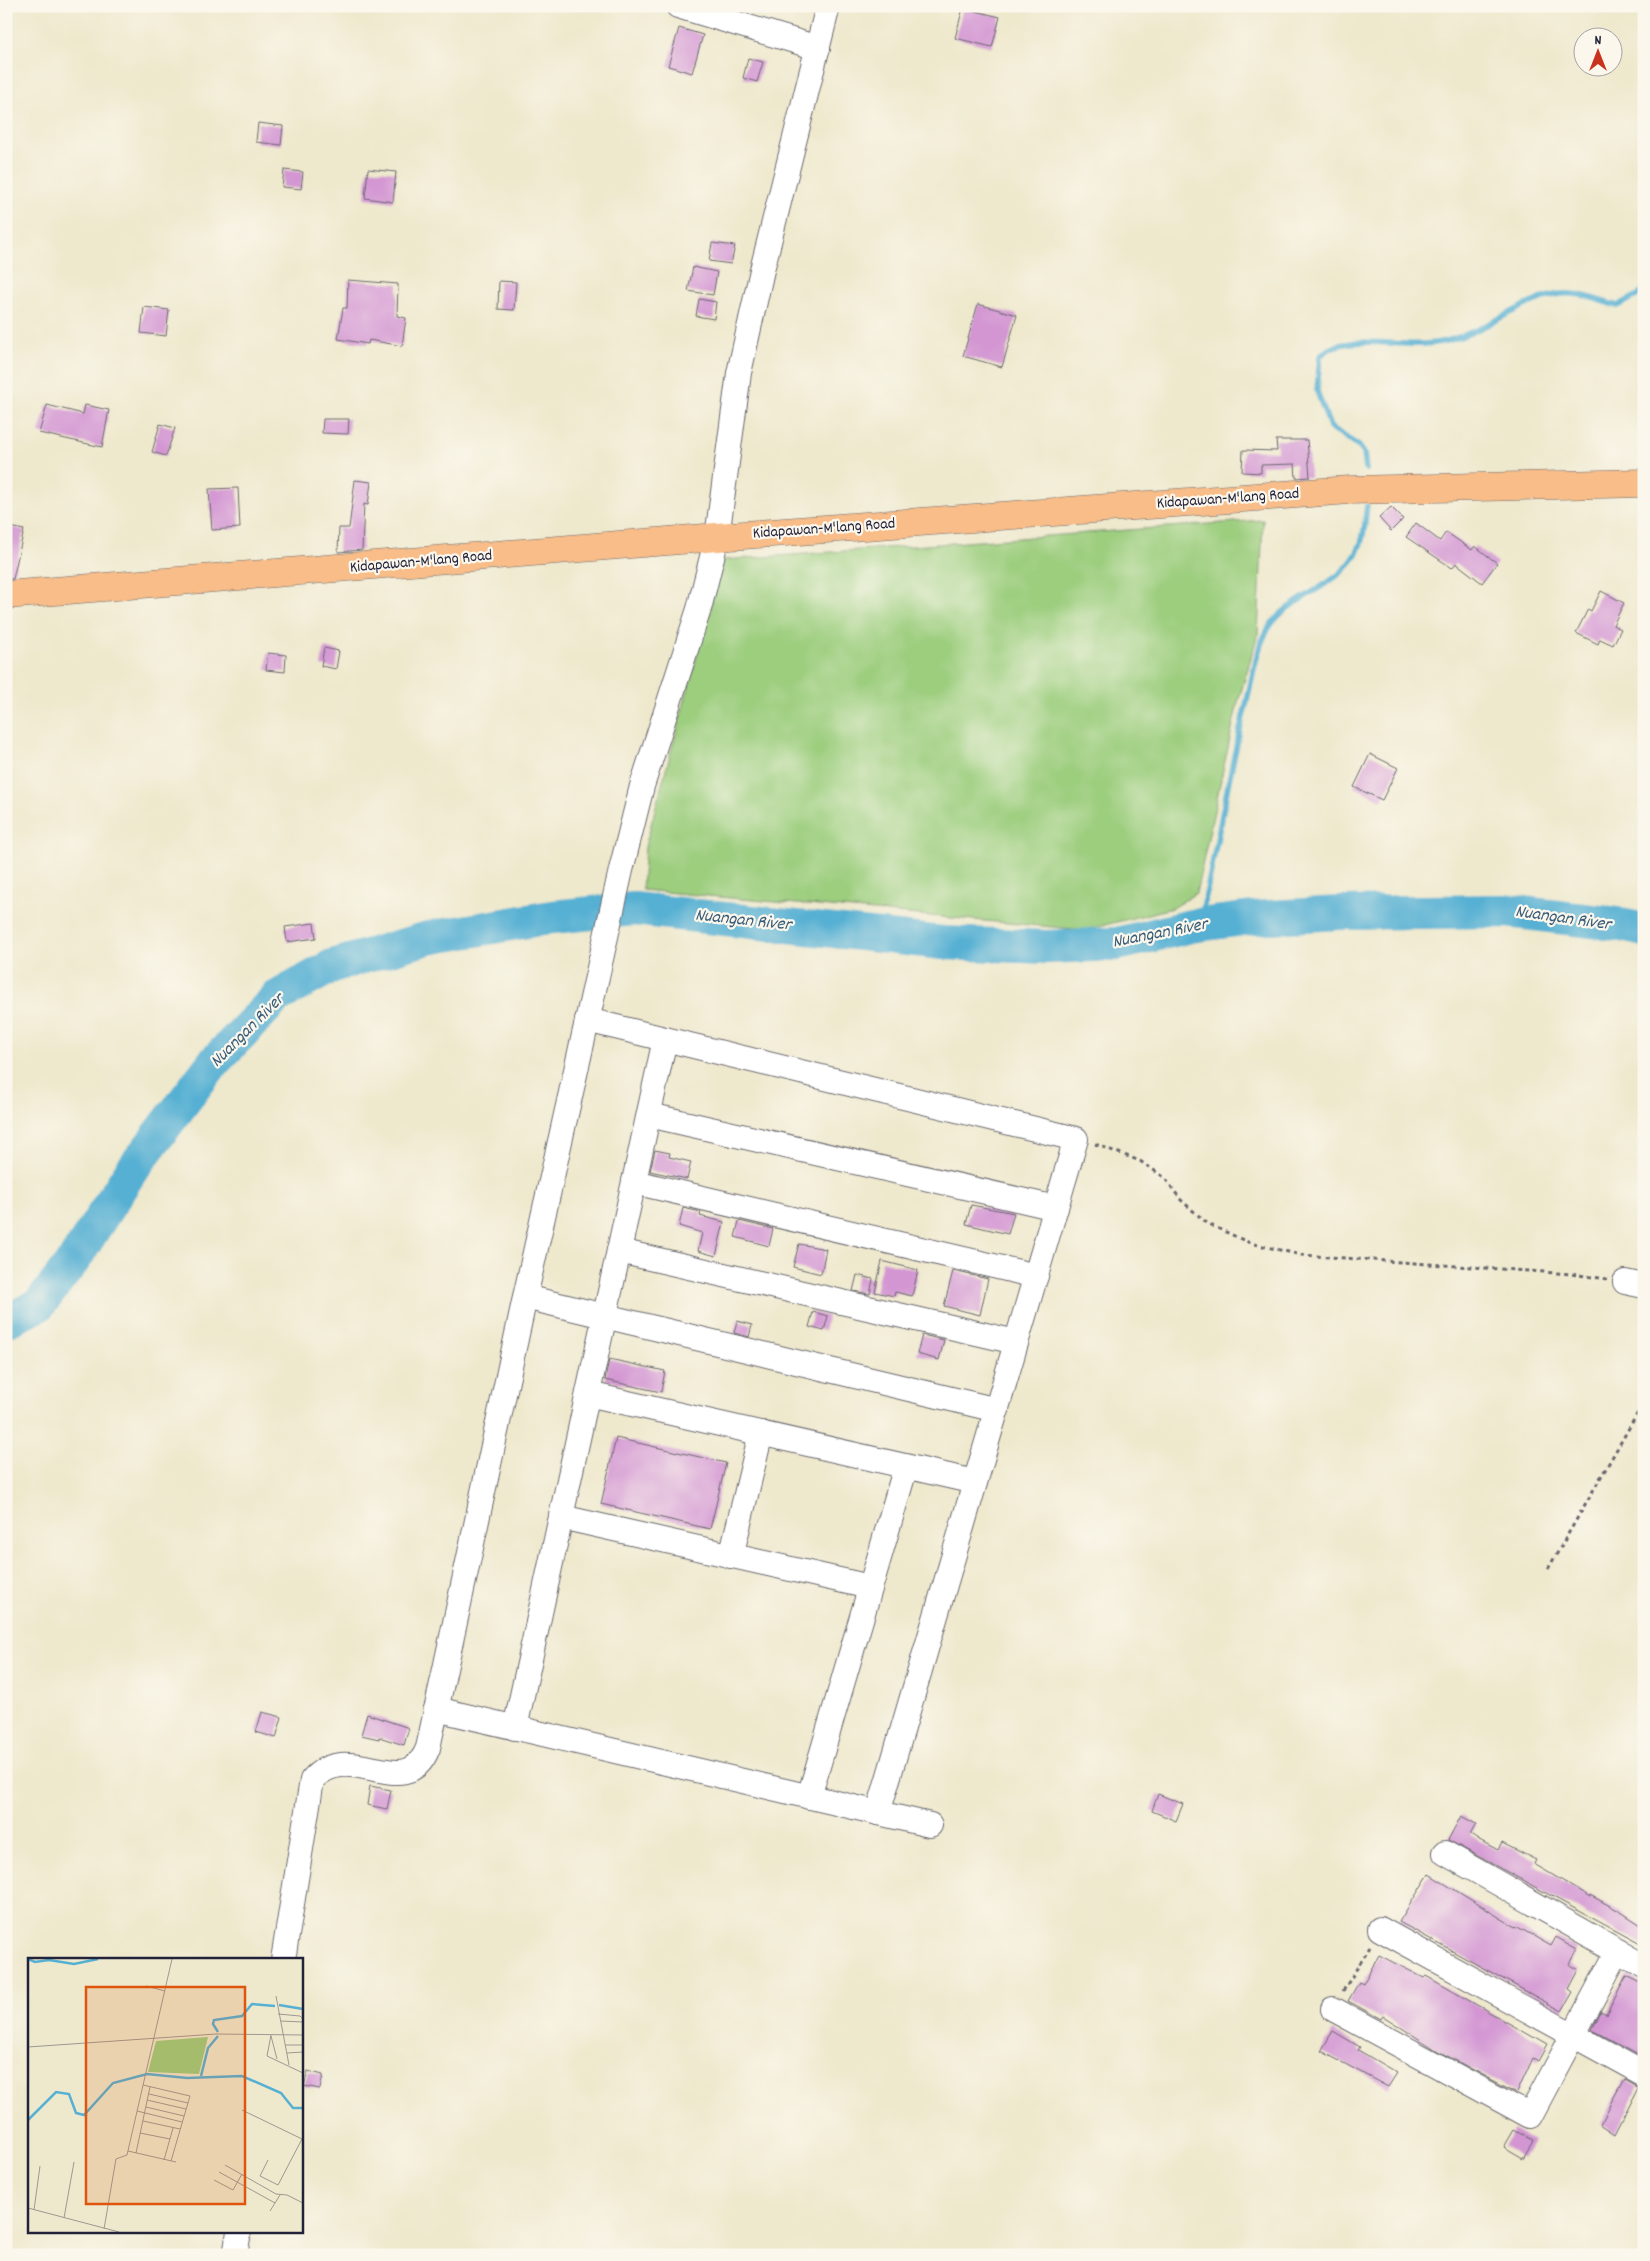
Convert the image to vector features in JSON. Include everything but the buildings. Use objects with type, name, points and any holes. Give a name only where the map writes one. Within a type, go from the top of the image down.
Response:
[{"type":"main road","name":"Kidapawan-M'lang Road","points":[[6,595],[717,537],[1350,490],[1644,483]]},
{"type":"street","points":[[678,6],[818,48]]},
{"type":"street","points":[[283,1958],[312,1780],[321,1769],[335,1764],[396,1772],[416,1768],[423,1761],[428,1748],[525,1296],[621,870],[642,786],[699,609],[717,537],[739,373],[762,270],[828,6]]},
{"type":"street","points":[[587,1020],[1076,1139],[878,1813]]},
{"type":"street","points":[[515,1728],[665,1040]]},
{"type":"street","points":[[649,1115],[1056,1208]]},
{"type":"street","points":[[634,1182],[1036,1276]]},
{"type":"street","points":[[619,1251],[1016,1342]]},
{"type":"street","points":[[525,1296],[604,1317],[996,1410]]},
{"type":"street","points":[[588,1394],[975,1482]]},
{"type":"street","points":[[731,1556],[761,1433]]},
{"type":"street","points":[[809,1797],[906,1466]]},
{"type":"street","points":[[561,1517],[870,1587]]},
{"type":"street","points":[[436,1709],[930,1825]]},
{"type":"street","points":[[1445,1853],[1644,1966]]},
{"type":"street","points":[[1380,1929],[1644,2074]]},
{"type":"street","points":[[1333,2008],[1530,2116],[1618,1951]]},
{"type":"street","points":[[235,2255],[239,2234]]},
{"type":"path","points":[[1076,1139],[1116,1150],[1140,1161],[1164,1178],[1181,1200],[1208,1224],[1250,1243],[1301,1254],[1562,1273],[1634,1284]]},
{"type":"path","points":[[1548,1569],[1644,1402]]},
{"type":"path","points":[[1333,2008],[1380,1929]]},
{"type":"green space","points":[[1263,520],[1258,634],[1238,702],[1196,893],[1172,908],[1085,930],[642,890],[645,847],[723,560]]},
{"type":"waterway","points":[[1366,469],[1364,453],[1359,446],[1330,427],[1317,391],[1320,356],[1328,350],[1349,343],[1419,344],[1446,341],[1474,331],[1529,304],[1555,295],[1579,295],[1618,306],[1638,295],[1644,289]]},
{"type":"waterway","points":[[1191,926],[1203,909],[1254,668],[1265,635],[1274,621],[1286,610],[1329,582],[1353,559],[1361,543],[1367,506]]},
{"type":"waterway","name":"Nuangan River","points":[[6,1321],[39,1305],[74,1260],[131,1171],[213,1063],[277,997],[332,966],[428,938],[552,917],[634,909],[943,943],[1047,947],[1117,944],[1191,926],[1252,918],[1340,913],[1507,911],[1617,924],[1644,930]]}]
